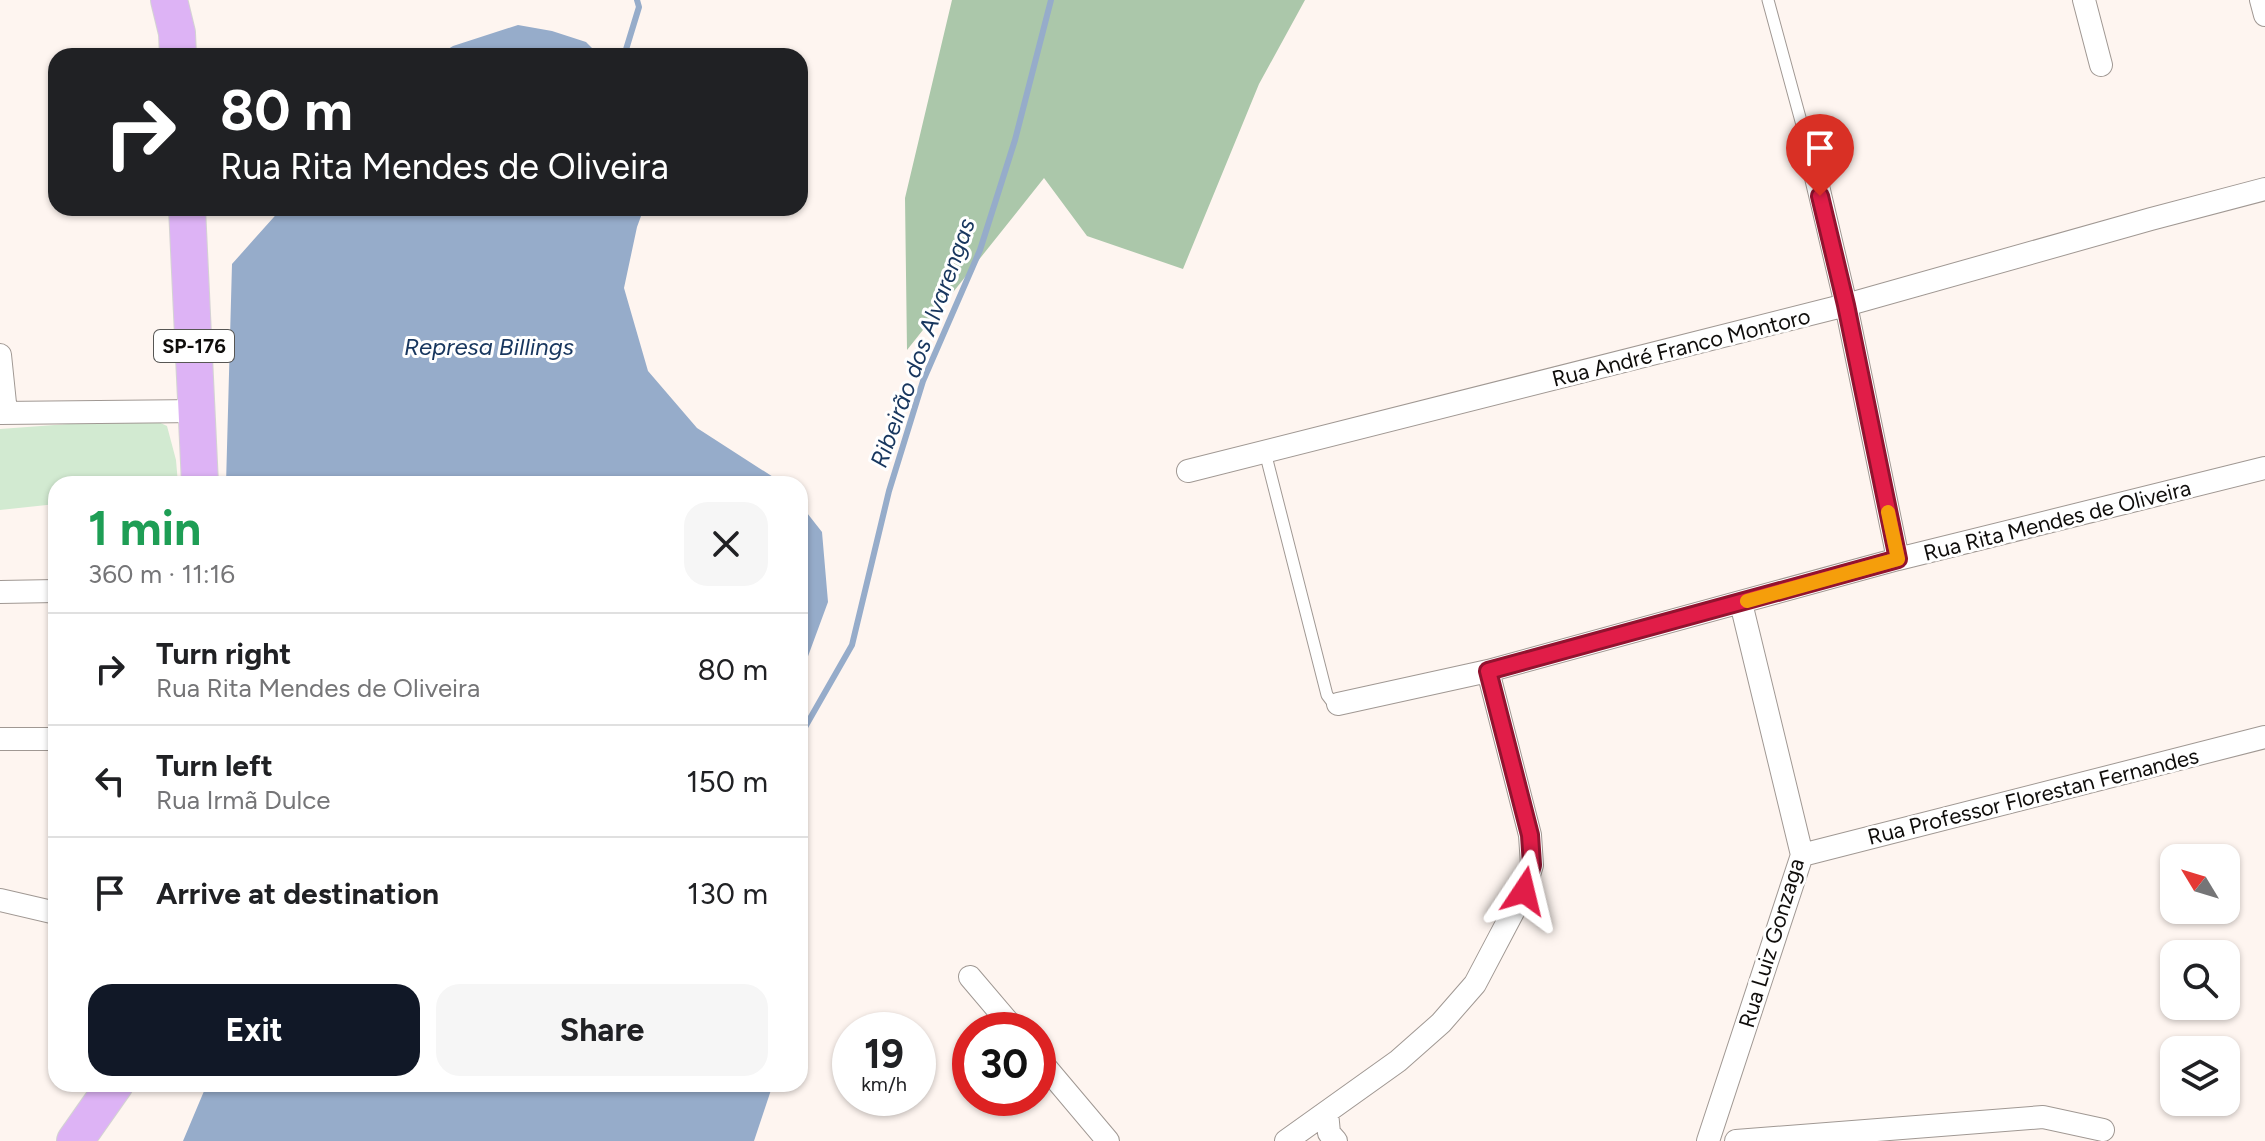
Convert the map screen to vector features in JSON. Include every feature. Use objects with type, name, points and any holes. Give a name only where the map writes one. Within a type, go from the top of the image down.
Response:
[{"type":"main road","points":[[169,0],[178,48]]},
{"type":"main road","name":"SP-176","points":[[187,216],[200,476]]},
{"type":"main road","points":[[75,1141],[109,1092]]},
{"type":"street","points":[[2084,0],[2101,65]]},
{"type":"street","points":[[2261,0],[2265,15]]},
{"type":"street","points":[[1814,169],[1846,305],[1898,559]]},
{"type":"street","name":"Rua André Franco Montoro","points":[[1188,471],[1846,305],[2265,189]]},
{"type":"street","points":[[0,355],[3,413],[198,411]]},
{"type":"street","name":"Rua Rita Mendes de Oliveira","points":[[1338,704],[1488,671],[1898,559],[2265,468]]},
{"type":"street","points":[[0,592],[48,591]]},
{"type":"street","name":"Rua Luiz Gonzaga","points":[[1708,1141],[1802,855],[1741,603]]},
{"type":"street","points":[[1286,1141],[1398,1061],[1441,1023],[1475,984],[1524,891],[1532,865],[1530,835],[1488,671]]},
{"type":"street","name":"Rua Professor Florestan Fernandes","points":[[1802,855],[2265,737]]},
{"type":"street","points":[[0,739],[48,739]]},
{"type":"street","points":[[0,900],[48,911]]},
{"type":"street","points":[[970,977],[1000,1012]]},
{"type":"street","points":[[1056,1079],[1108,1141]]},
{"type":"street","points":[[1327,1112],[1329,1133],[1336,1141]]},
{"type":"street","points":[[1736,1141],[2043,1117],[2103,1130]]},
{"type":"lane","points":[[1768,0],[1814,169]]},
{"type":"lane","points":[[1265,452],[1327,695],[1338,704]]},
{"type":"green space","points":[[952,0],[1305,0],[1259,84],[1183,269],[1087,236],[1044,178],[907,350],[905,198]]},
{"type":"green space","points":[[150,418],[167,426],[177,476],[48,476],[48,505],[0,510],[0,429]]},
{"type":"water","points":[[518,25],[552,31],[586,42],[592,48],[450,48]]},
{"type":"water","name":"Represa Billings","points":[[275,216],[641,216],[624,288],[648,371],[697,428],[772,476],[226,476],[232,264]]},
{"type":"water","points":[[808,514],[822,532],[828,602],[808,656]]},
{"type":"water","points":[[204,1092],[770,1092],[754,1141],[183,1141]]},
{"type":"waterway","points":[[626,48],[639,7],[637,0]]},
{"type":"waterway","name":"Ribeirão dos Alvarengas","points":[[808,722],[852,645],[889,491],[923,381],[980,250],[1015,140],[1051,0]]},
{"type":"slow traffic","points":[[1747,601],[1898,559],[1888,512]]},
{"type":"route","points":[[1524,891],[1532,865],[1530,835],[1488,671],[1898,559],[1846,305],[1820,196]]}]
